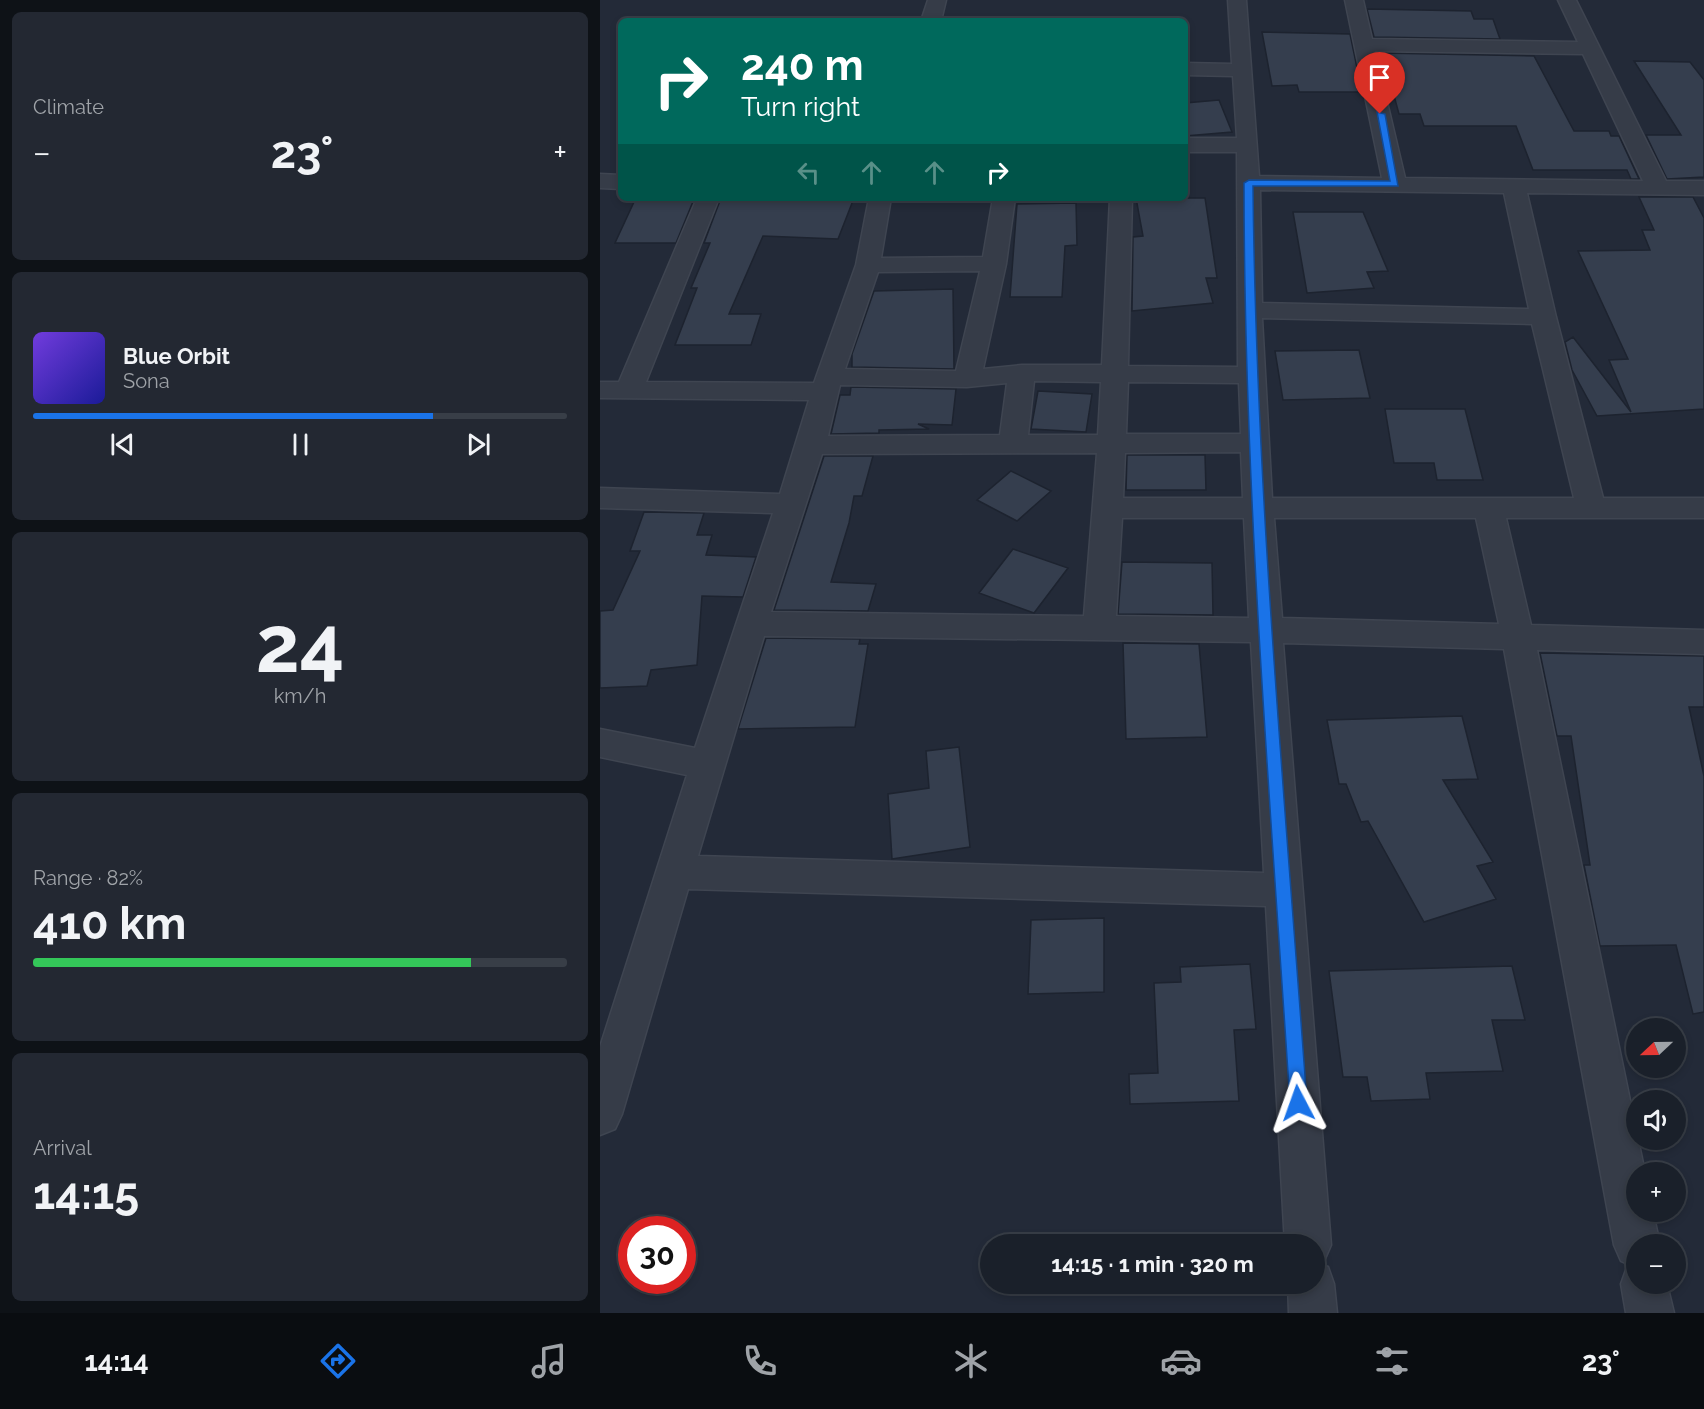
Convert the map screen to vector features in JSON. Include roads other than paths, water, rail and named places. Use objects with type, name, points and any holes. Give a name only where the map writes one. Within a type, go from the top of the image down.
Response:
[{"type":"street","points":[[932,18],[937,0]]},
{"type":"street","points":[[1237,0],[1248,145],[1249,310],[1258,508],[1307,1234]]},
{"type":"street","points":[[1354,0],[1395,184]]},
{"type":"street","points":[[1567,0],[1658,188]]},
{"type":"street","points":[[1365,45],[1589,48]]},
{"type":"street","points":[[1188,69],[1241,70]]},
{"type":"street","points":[[1188,145],[1248,145]]},
{"type":"street","points":[[1249,183],[1704,188]]},
{"type":"street","points":[[1514,186],[1543,317],[1591,507]]},
{"type":"street","points":[[630,389],[707,201]]},
{"type":"street","points":[[600,1114],[707,765],[811,445],[827,385],[868,265],[879,201]]},
{"type":"street","points":[[967,379],[994,264],[1004,201]]},
{"type":"street","points":[[1099,627],[1109,508],[1116,375],[1121,201]]},
{"type":"street","points":[[868,265],[994,264]]},
{"type":"street","points":[[1249,310],[1543,317]]},
{"type":"street","points":[[600,390],[827,385],[967,379],[1022,373],[1252,375]]},
{"type":"street","points":[[1013,444],[1022,373]]},
{"type":"street","points":[[811,445],[1255,443]]},
{"type":"street","points":[[600,498],[792,504]]},
{"type":"street","points":[[1109,508],[1704,508]]},
{"type":"street","points":[[1489,508],[1518,638],[1635,1234]]},
{"type":"street","points":[[752,624],[1266,630],[1704,642]]},
{"type":"street","points":[[600,743],[707,765]]},
{"type":"street","points":[[674,872],[1284,890]]},
{"type":"street","points":[[1312,1294],[1313,1313]]},
{"type":"street","points":[[1646,1294],[1650,1313]]}]
